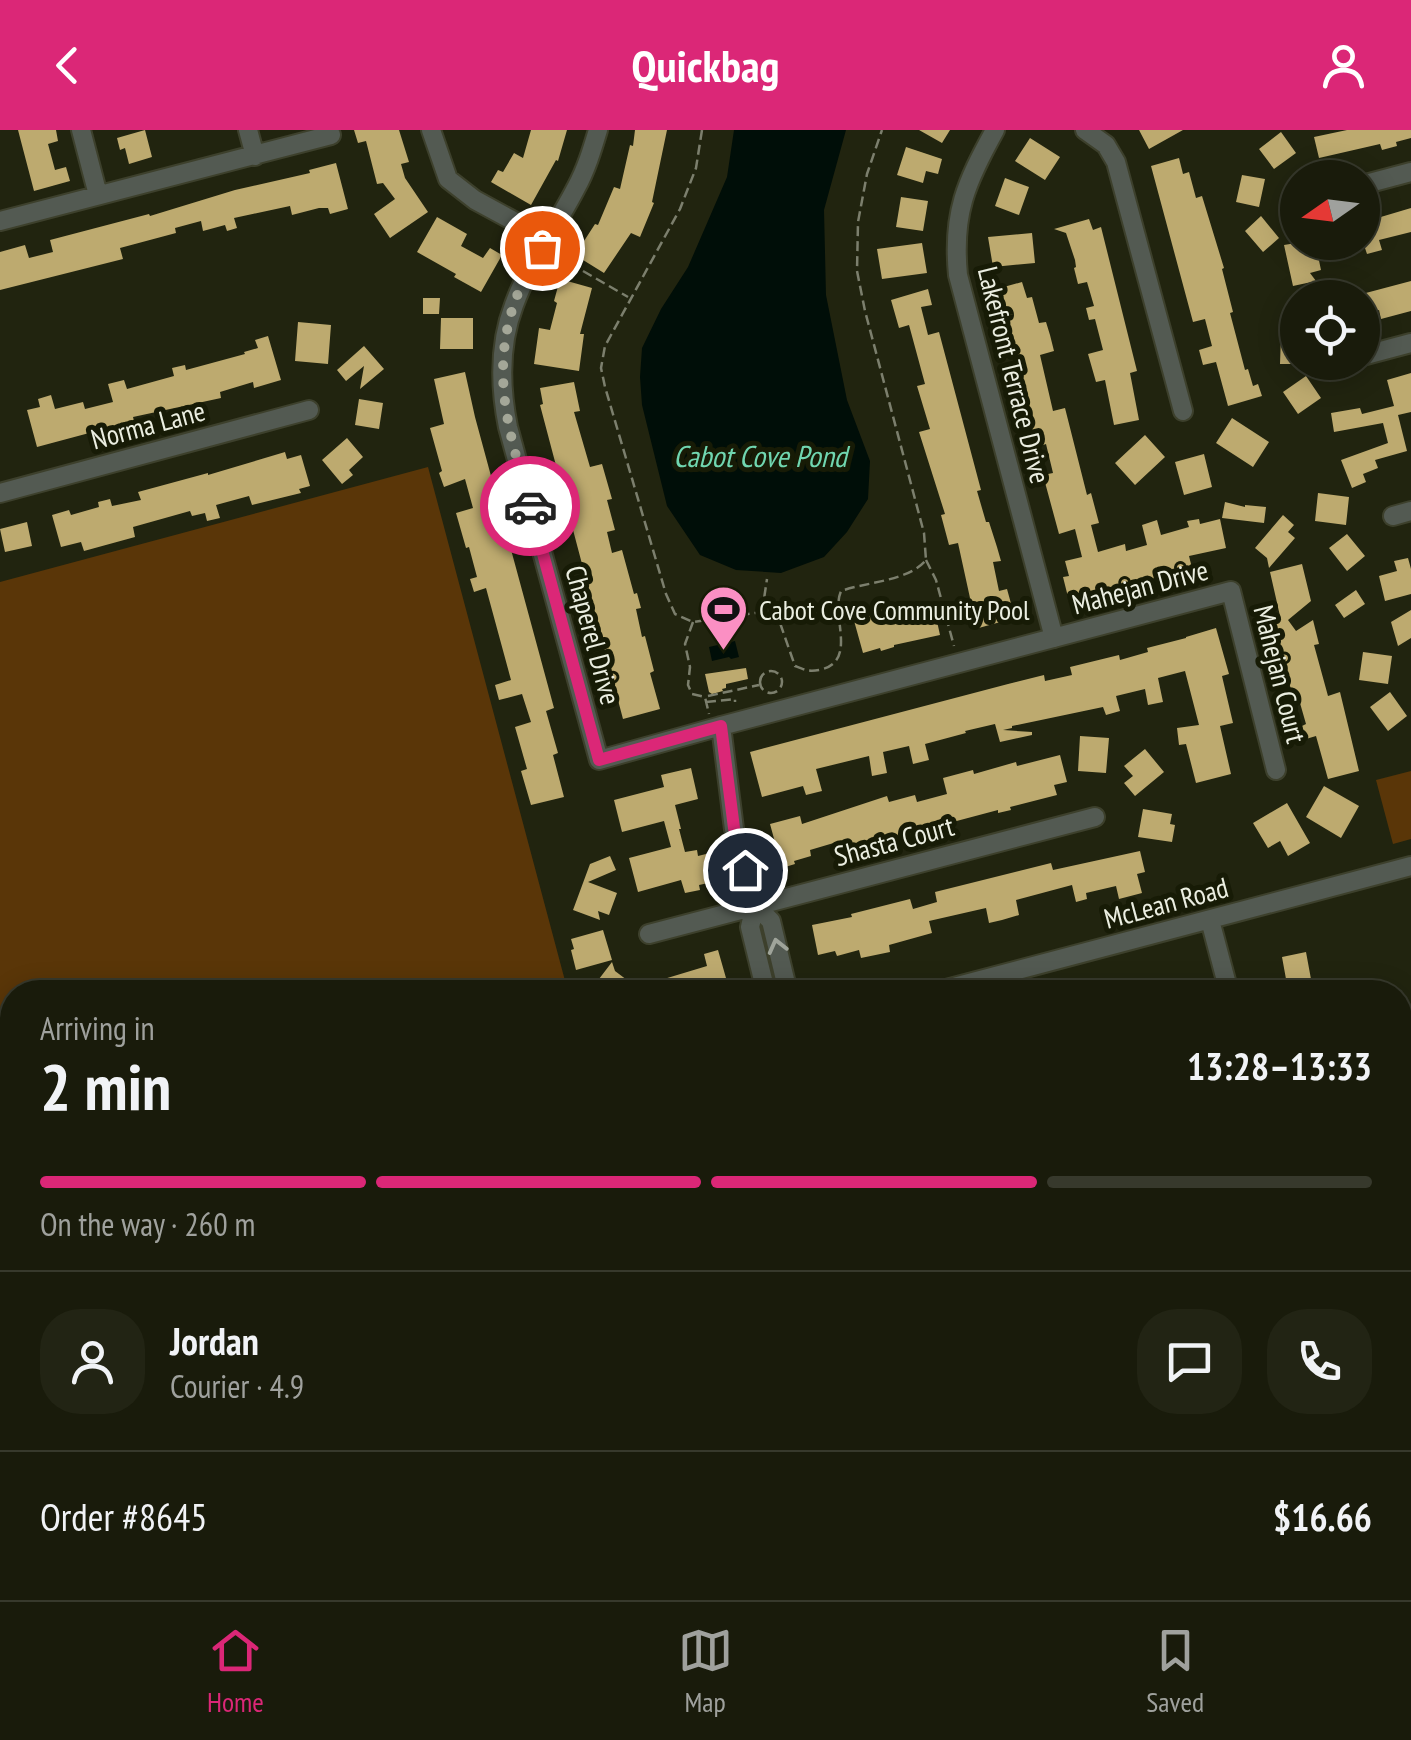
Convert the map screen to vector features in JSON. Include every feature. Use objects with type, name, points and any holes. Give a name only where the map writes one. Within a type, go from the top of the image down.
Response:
[{"type":"street","points":[[81,130],[98,195]]},
{"type":"street","points":[[248,130],[255,156]]},
{"type":"street","points":[[431,130],[448,179],[551,247]]},
{"type":"street","name":"Chaperel Drive","points":[[598,130],[551,247],[512,308],[502,360],[504,406],[599,760]]},
{"type":"street","name":"Lakefront Terrace Drive","points":[[995,130],[971,172],[962,201],[957,227],[958,275],[1054,638]]},
{"type":"street","points":[[1085,130],[1106,145],[1116,162],[1183,411]]},
{"type":"street","points":[[0,222],[330,135]]},
{"type":"street","points":[[1380,180],[1411,172]]},
{"type":"street","points":[[1380,351],[1411,343]]},
{"type":"street","name":"Norma Lane","points":[[0,493],[310,410]]},
{"type":"street","name":"Mahejan Drive","points":[[599,760],[715,720],[1231,591]]},
{"type":"street","name":"Mahejan Court","points":[[1231,591],[1276,770]]},
{"type":"street","points":[[715,720],[734,828],[755,906],[750,927],[763,980]]},
{"type":"street","name":"Shasta Court","points":[[649,934],[1095,817]]},
{"type":"street","name":"McLean Road","points":[[982,980],[1411,866]]},
{"type":"street","points":[[755,906],[771,921],[785,980]]},
{"type":"street","points":[[1210,920],[1227,980]]},
{"type":"path","points":[[702,130],[696,168],[680,209],[605,346],[601,368],[626,463],[674,614],[694,622],[770,614],[778,620],[795,666],[809,672],[831,668],[840,656],[836,602],[841,591],[918,570],[926,560]]},
{"type":"path","points":[[882,130],[866,174],[858,222],[857,271],[924,533],[926,560],[936,580],[955,652]]},
{"type":"path","points":[[551,247],[630,298]]},
{"type":"path","points":[[762,613],[766,579]]},
{"type":"path","points":[[694,622],[685,644],[692,694],[706,699],[734,698],[736,702]]},
{"type":"path","points":[[769,671],[776,672],[782,681],[780,688],[771,693],[760,684],[762,674],[769,671]]},
{"type":"path","points":[[706,699],[760,684]]},
{"type":"path","points":[[706,699],[715,720]]},
{"type":"shaded area","points":[[428,467],[565,980],[0,980],[0,582]]},
{"type":"shaded area","points":[[1411,771],[1411,839],[1393,844],[1376,780]]},
{"type":"water","name":"Cabot Cove Pond","points":[[734,130],[846,130],[824,210],[826,295],[847,400],[870,461],[868,499],[847,532],[824,557],[781,573],[736,570],[700,555],[667,506],[642,405],[642,348],[688,267],[727,177]]},
{"type":"water","name":"Cabot Cove Community Pool","points":[[735,641],[739,657],[712,661],[709,647]]},
{"type":"building","points":[[18,130],[56,130],[58,141],[48,144],[55,170],[66,167],[70,181],[34,191]]},
{"type":"building","points":[[145,130],[152,157],[129,164],[125,148],[120,150],[117,138]]},
{"type":"building","points":[[354,130],[399,130],[409,162],[401,164],[405,178],[428,212],[390,238],[374,214],[395,199],[383,183],[377,184],[366,141],[358,143]]},
{"type":"building","points":[[531,130],[567,130],[558,161],[531,205],[491,182],[498,170],[503,172],[514,153],[523,158]]},
{"type":"building","points":[[635,130],[667,130],[654,203],[640,237],[631,233],[604,273],[575,255],[598,225],[614,187],[620,189]]},
{"type":"building","points":[[919,130],[950,130],[942,143]]},
{"type":"building","points":[[1139,130],[1183,130],[1149,149]]},
{"type":"building","points":[[1347,130],[1411,130],[1411,138],[1382,150],[1380,144],[1319,158],[1314,137]]},
{"type":"building","points":[[1281,132],[1296,153],[1280,160],[1274,169],[1259,149]]},
{"type":"building","points":[[1030,138],[1060,157],[1045,180],[1015,161]]},
{"type":"building","points":[[906,147],[942,159],[938,174],[926,171],[923,183],[897,175]]},
{"type":"building","points":[[1179,158],[1183,174],[1189,172],[1196,198],[1202,196],[1224,268],[1233,312],[1230,313],[1245,370],[1248,369],[1253,386],[1258,384],[1262,396],[1228,406],[1216,362],[1203,365],[1199,350],[1212,346],[1205,319],[1193,322],[1151,166]]},
{"type":"building","points":[[336,163],[348,209],[330,214],[328,208],[319,208],[292,215],[290,206],[234,218],[237,228],[227,231],[225,225],[203,231],[201,221],[175,228],[176,233],[120,248],[123,259],[0,290],[0,252],[25,245],[29,258],[53,252],[50,240]]},
{"type":"building","points":[[1242,175],[1265,179],[1259,207],[1236,202]]},
{"type":"building","points":[[1005,178],[1029,187],[1019,215],[995,206]]},
{"type":"building","points":[[901,197],[928,201],[923,231],[896,227]]},
{"type":"building","points":[[1411,208],[1411,232],[1380,240],[1380,217]]},
{"type":"building","points":[[1261,216],[1279,238],[1263,252],[1245,231]]},
{"type":"building","points":[[437,217],[467,234],[461,246],[483,258],[490,248],[502,255],[481,292],[417,252]]},
{"type":"building","points":[[1089,219],[1093,230],[1101,227],[1137,371],[1130,373],[1139,420],[1114,425],[1105,380],[1096,382],[1088,354],[1103,350],[1095,319],[1089,320],[1086,308],[1094,306],[1087,282],[1078,284],[1066,233],[1054,229]]},
{"type":"building","points":[[1032,233],[1035,263],[993,267],[988,237]]},
{"type":"building","points":[[922,243],[927,273],[882,279],[877,249]]},
{"type":"building","points":[[1287,260],[1319,260],[1321,270],[1310,273],[1315,280],[1292,280]]},
{"type":"building","points":[[560,279],[592,288],[580,334],[584,334],[579,371],[534,364],[539,328],[550,330]]},
{"type":"building","points":[[1411,281],[1411,311],[1381,319],[1380,289]]},
{"type":"building","points":[[1022,282],[1027,298],[1032,297],[1039,323],[1046,322],[1050,335],[1054,351],[1040,355],[1053,411],[1065,408],[1087,495],[1091,493],[1099,523],[1091,525],[1098,552],[1125,544],[1126,551],[1147,545],[1142,525],[1157,520],[1161,535],[1189,527],[1187,521],[1199,519],[1200,524],[1220,519],[1226,548],[1189,556],[1192,568],[1069,601],[1063,577],[1069,576],[1065,561],[1082,557],[1075,529],[1059,534],[1043,475],[1053,473],[1046,444],[1037,447],[993,290]]},
{"type":"building","points":[[928,289],[932,305],[921,307],[928,335],[939,332],[981,490],[977,491],[1001,561],[993,562],[999,591],[1007,589],[1015,618],[975,629],[958,543],[949,545],[941,515],[945,514],[919,432],[930,429],[917,386],[925,384],[909,325],[899,328],[891,300]]},
{"type":"building","points":[[423,298],[440,298],[439,314],[423,314]]},
{"type":"building","points":[[441,318],[473,318],[473,349],[440,349]]},
{"type":"building","points":[[298,322],[331,325],[328,364],[295,361]]},
{"type":"building","points":[[268,336],[281,380],[254,388],[253,382],[220,392],[221,398],[133,417],[134,421],[37,447],[27,410],[40,407],[38,399],[51,395],[55,409],[83,402],[85,409],[113,402],[108,384],[124,380],[127,389],[174,376],[172,368],[185,365],[186,370],[245,354],[258,348],[255,340]]},
{"type":"building","points":[[364,346],[384,369],[360,389],[364,366],[346,381],[337,370]]},
{"type":"building","points":[[465,372],[554,708],[546,711],[558,753],[553,755],[564,797],[531,805],[521,771],[527,769],[515,727],[531,722],[522,694],[499,700],[495,685],[511,680],[486,588],[474,592],[470,579],[477,577],[456,513],[473,508],[465,479],[444,487],[430,428],[444,424],[434,379]]},
{"type":"building","points":[[1411,373],[1411,412],[1398,415],[1407,451],[1375,460],[1378,468],[1363,474],[1366,482],[1352,488],[1341,460],[1388,443],[1383,423],[1334,432],[1331,413],[1360,408],[1362,414],[1394,406],[1387,380]]},
{"type":"building","points":[[1300,380],[1309,380],[1321,398],[1298,414],[1283,392]]},
{"type":"building","points":[[574,382],[580,411],[574,412],[590,467],[602,464],[612,499],[607,500],[615,530],[607,532],[612,553],[622,550],[634,594],[637,593],[641,608],[636,609],[654,671],[650,673],[660,709],[623,719],[540,405],[540,388]]},
{"type":"building","points":[[359,399],[383,403],[379,429],[355,425]]},
{"type":"building","points":[[1232,418],[1269,442],[1253,467],[1216,443]]},
{"type":"building","points":[[1145,435],[1165,457],[1135,485],[1115,463]]},
{"type":"building","points":[[347,438],[363,457],[349,470],[353,475],[342,484],[322,460]]},
{"type":"building","points":[[285,452],[287,459],[301,455],[310,486],[299,489],[301,493],[252,505],[249,496],[216,505],[220,518],[207,521],[205,513],[192,516],[190,511],[133,527],[135,537],[84,551],[81,542],[61,547],[52,515],[69,510],[71,515],[99,507],[98,502],[110,499],[112,506],[141,500],[138,492]]},
{"type":"building","points":[[1204,454],[1212,487],[1184,495],[1175,462]]},
{"type":"building","points":[[1318,493],[1349,497],[1346,525],[1315,521]]},
{"type":"building","points":[[1225,502],[1266,507],[1264,523],[1222,518]]},
{"type":"building","points":[[1283,515],[1294,525],[1288,532],[1295,538],[1269,568],[1267,558],[1255,548]]},
{"type":"building","points":[[27,522],[32,546],[5,552],[0,529]]},
{"type":"building","points":[[1347,534],[1365,556],[1347,571],[1329,548]]},
{"type":"building","points":[[1408,558],[1411,594],[1385,601],[1379,576],[1397,571],[1394,561]]},
{"type":"building","points":[[1302,564],[1311,601],[1288,620],[1296,631],[1313,620],[1319,644],[1314,645],[1328,696],[1340,692],[1359,771],[1328,779],[1316,736],[1306,739],[1302,726],[1306,724],[1298,696],[1293,697],[1272,619],[1280,616],[1270,572]]},
{"type":"building","points":[[1356,590],[1365,604],[1344,618],[1335,605]]},
{"type":"building","points":[[933,603],[940,635],[863,653],[853,617]]},
{"type":"building","points":[[1411,610],[1411,638],[1398,646],[1391,622]]},
{"type":"building","points":[[1216,628],[1229,674],[1222,676],[1233,723],[1220,726],[1231,774],[1196,783],[1186,744],[1179,745],[1177,728],[1199,725],[1185,671],[1158,678],[1163,702],[1148,705],[1145,689],[1116,696],[1120,711],[1106,715],[1103,707],[1012,726],[1003,730],[1032,735],[1000,742],[995,724],[965,731],[925,744],[929,760],[913,764],[909,746],[883,752],[887,773],[872,776],[869,756],[816,769],[822,791],[806,795],[803,786],[762,797],[750,752],[1044,675],[1045,681],[1072,675],[1070,667],[1119,655],[1120,660]]},
{"type":"building","points":[[1363,652],[1392,656],[1388,684],[1359,680]]},
{"type":"building","points":[[746,668],[748,679],[726,684],[723,691],[709,692],[705,674]]},
{"type":"building","points":[[1390,692],[1407,716],[1388,731],[1370,707]]},
{"type":"building","points":[[1080,736],[1109,738],[1106,773],[1078,771]]},
{"type":"building","points":[[1145,749],[1164,772],[1135,796],[1124,783],[1133,776],[1124,766]]},
{"type":"building","points":[[1060,755],[1067,782],[1054,785],[1057,795],[840,852],[837,842],[810,850],[811,856],[782,868],[770,824],[800,816],[802,824],[887,796],[889,802],[915,795],[917,802],[947,794],[943,778]]},
{"type":"building","points":[[691,768],[698,799],[675,805],[679,829],[685,852],[697,850],[698,856],[706,854],[713,882],[685,893],[681,880],[638,892],[629,858],[671,847],[664,821],[622,832],[614,800],[664,787],[661,775]]},
{"type":"building","points":[[1324,786],[1359,806],[1341,838],[1306,817]]},
{"type":"building","points":[[1287,803],[1310,843],[1288,856],[1280,841],[1268,848],[1253,823]]},
{"type":"building","points":[[1143,809],[1172,814],[1172,842],[1138,837]]},
{"type":"building","points":[[1140,851],[1145,872],[1137,874],[1142,893],[1119,899],[1116,886],[1086,893],[1087,899],[1076,902],[1072,885],[1016,900],[1019,915],[1002,920],[989,923],[986,908],[929,921],[932,933],[889,945],[890,952],[861,958],[859,950],[837,956],[835,951],[818,955],[812,925],[910,899],[913,909],[937,902],[935,892],[1051,863],[1053,870]]},
{"type":"building","points":[[610,856],[616,870],[588,882],[617,893],[609,915],[598,911],[600,920],[573,910],[590,864]]},
{"type":"building","points":[[603,930],[612,960],[576,970],[571,939]]},
{"type":"building","points":[[718,950],[727,980],[661,980],[707,966],[704,954]]},
{"type":"building","points":[[1306,952],[1311,980],[1280,980],[1286,979],[1282,957]]},
{"type":"building","points":[[612,962],[615,971],[627,980],[598,980]]},
{"type":"way so far","points":[[530,506],[508,427],[502,360],[512,308],[542,248]]},
{"type":"place","name":"Cabot Cove Community Pool","points":[[724,652]]},
{"type":"route","points":[[530,506],[599,760],[721,726],[734,828],[745,870]]}]
